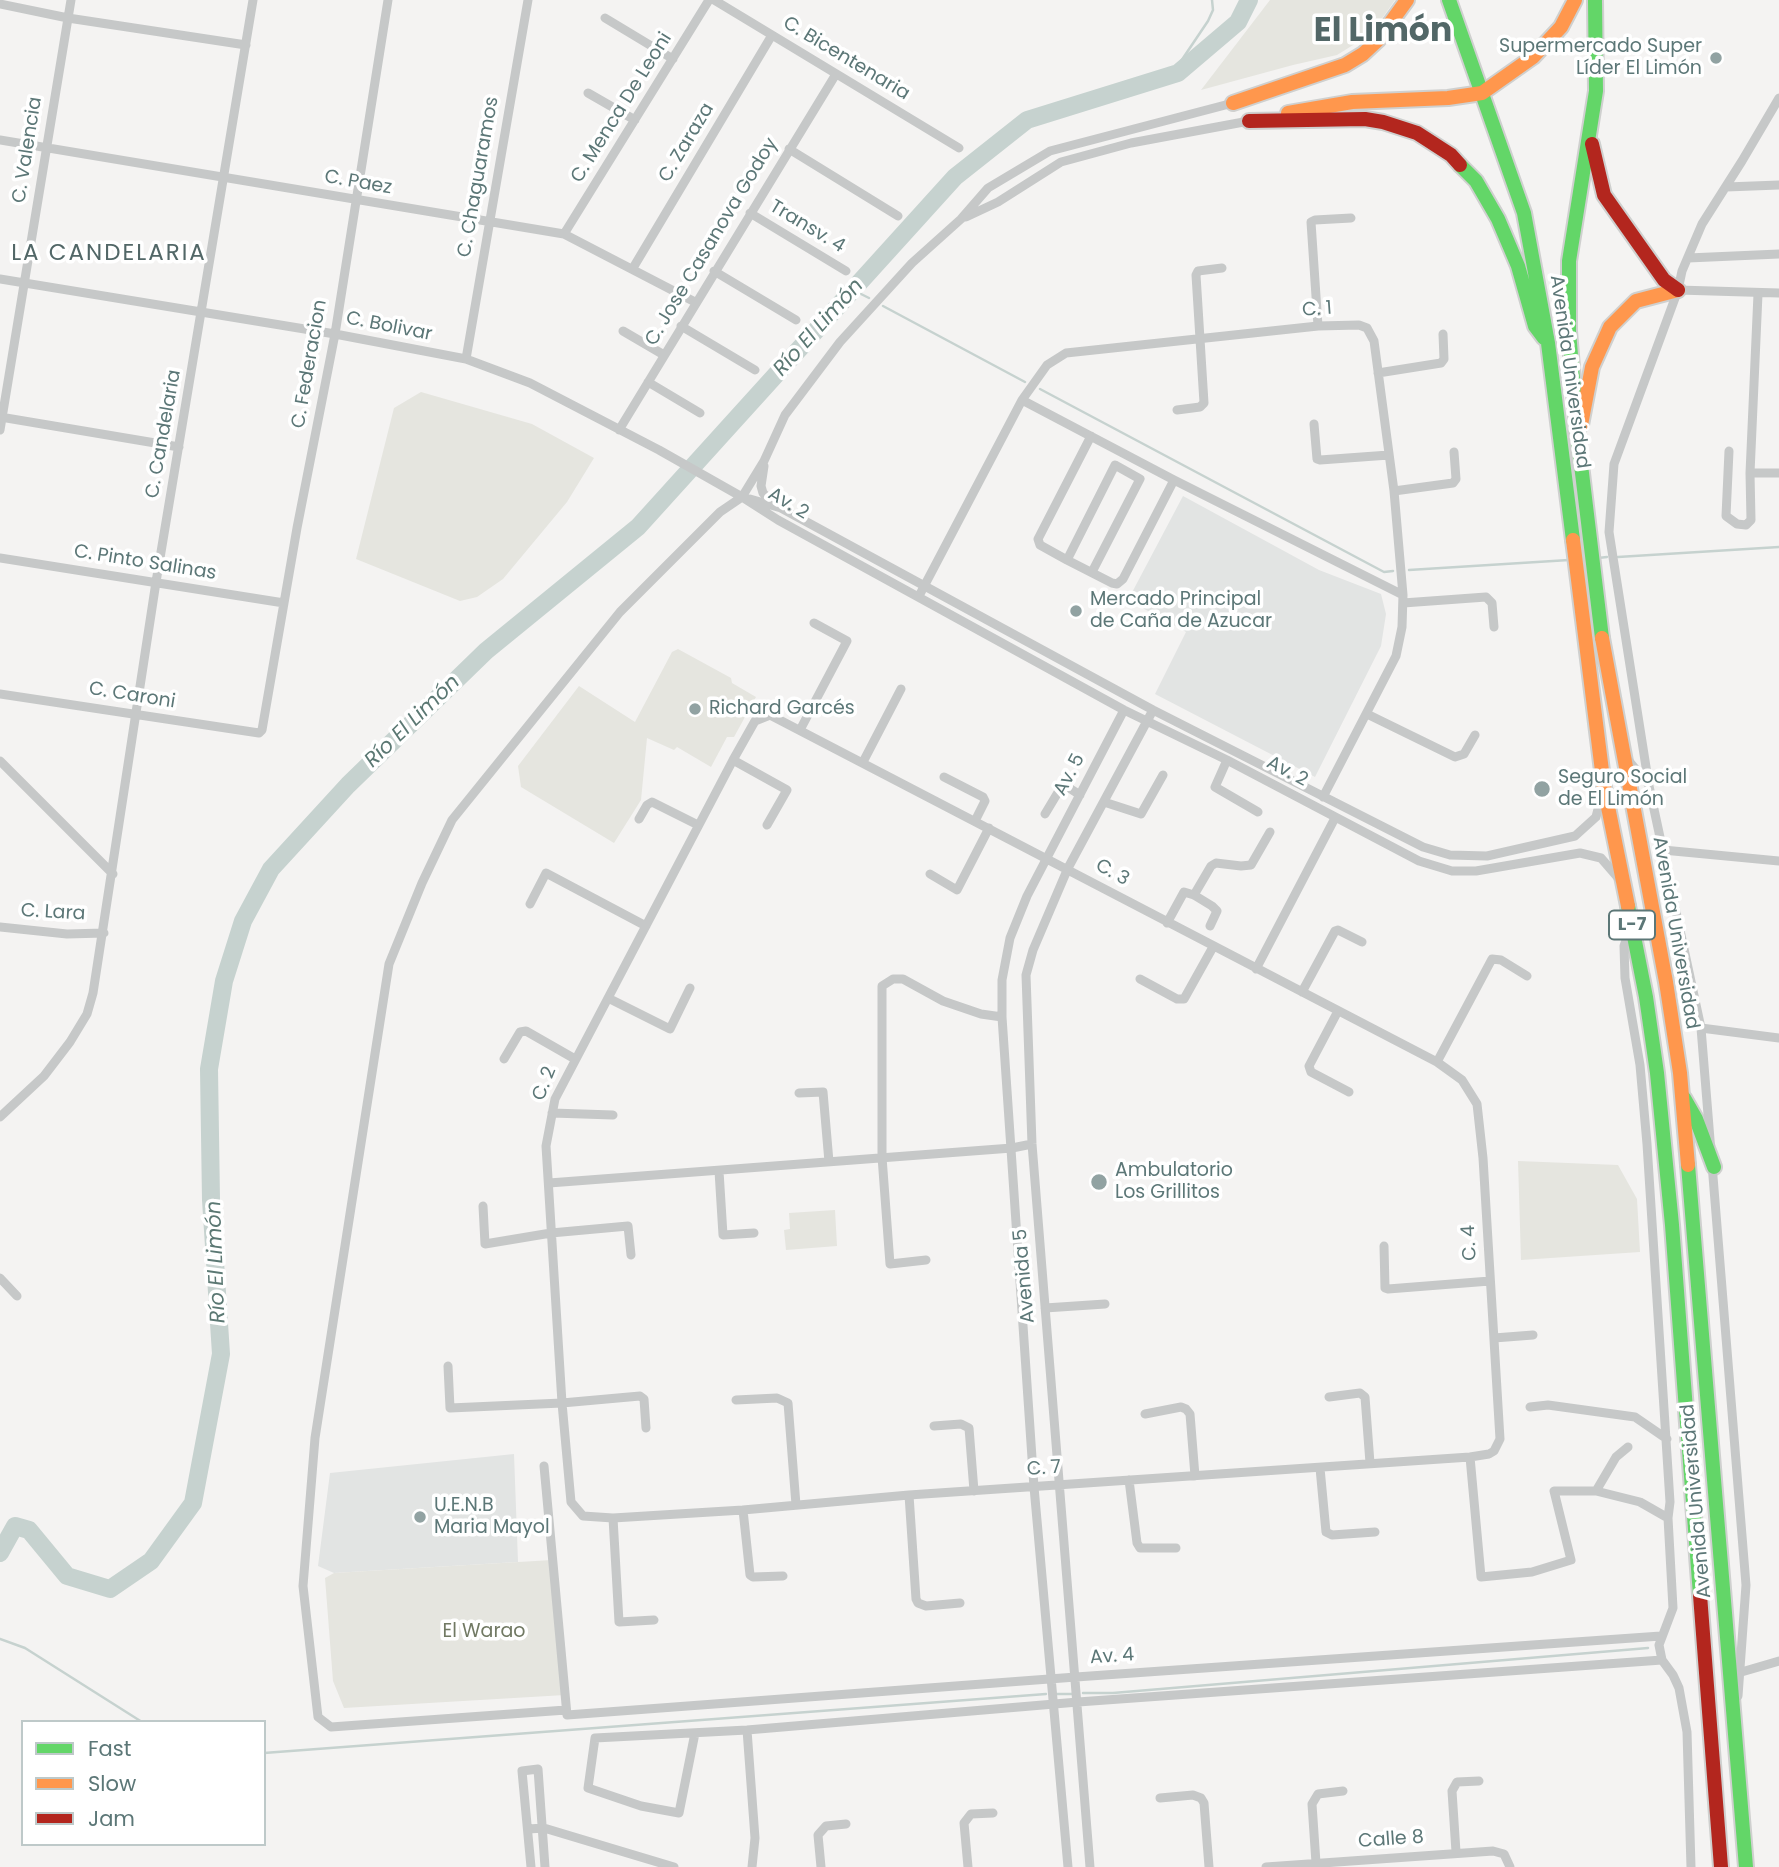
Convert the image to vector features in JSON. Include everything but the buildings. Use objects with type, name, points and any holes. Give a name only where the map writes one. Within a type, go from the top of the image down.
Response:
[{"type":"main road","points":[[1233,103],[1345,65],[1363,54],[1378,40],[1407,0]]},
{"type":"main road","name":"Avenida Universidad","points":[[1450,0],[1524,214],[1548,343],[1604,787],[1632,925],[1657,1073],[1672,1225],[1721,1867]]},
{"type":"main road","points":[[1249,121],[1352,102],[1482,93],[1532,57],[1562,27],[1575,0]]},
{"type":"main road","name":"Avenida Universidad","points":[[1595,0],[1596,91],[1569,261],[1569,331],[1578,440],[1600,623],[1666,982],[1682,1093],[1746,1867]]},
{"type":"main road","points":[[1249,121],[1374,121],[1417,133],[1451,155],[1476,181],[1497,219],[1518,265],[1535,327],[1548,343]]},
{"type":"main road","points":[[1590,138],[1604,195],[1664,280],[1678,290]]},
{"type":"main road","points":[[1578,440],[1592,367],[1611,327],[1636,301],[1678,290]]},
{"type":"main road","points":[[1682,1093],[1696,1119],[1714,1167]]},
{"type":"street","name":"C. Valencia","points":[[0,430],[71,0]]},
{"type":"street","name":"C. Candelaria","points":[[113,874],[156,582],[253,0]]},
{"type":"street","name":"C. Federacion","points":[[259,733],[262,730],[335,334],[388,0]]},
{"type":"street","name":"C. Chaguaramos","points":[[466,359],[527,0]]},
{"type":"street","name":"C. Menca De Leoni","points":[[564,234],[709,0]]},
{"type":"street","name":"C. Bicentenaria","points":[[714,0],[959,148]]},
{"type":"street","points":[[0,4],[68,18],[246,45]]},
{"type":"street","points":[[605,18],[674,59]]},
{"type":"street","name":"C. Zaraza","points":[[633,268],[772,35]]},
{"type":"street","name":"C. Jose Casanova Godoy","points":[[619,430],[836,74]]},
{"type":"street","points":[[589,93],[635,120]]},
{"type":"street","name":"Avenida Universidad","points":[[1737,1751],[1738,1673],[1746,1585],[1702,1028],[1649,786],[1609,532],[1614,464],[1688,258],[1702,224],[1779,98]]},
{"type":"street","points":[[742,497],[764,461],[785,415],[840,342],[912,263],[961,219],[988,188],[1050,151],[1233,103]]},
{"type":"street","points":[[961,219],[998,202],[1061,162],[1131,143],[1249,121]]},
{"type":"street","name":"C. Paez","points":[[0,139],[564,234],[695,302]]},
{"type":"street","points":[[789,149],[898,216]]},
{"type":"street","points":[[1726,187],[1779,185]]},
{"type":"street","name":"Transv. 4","points":[[750,213],[846,271]]},
{"type":"street","points":[[1318,326],[1311,222],[1351,218]]},
{"type":"street","points":[[1688,258],[1779,254]]},
{"type":"street","points":[[1177,410],[1200,407],[1204,403],[1196,275],[1198,271],[1222,268]]},
{"type":"street","points":[[714,271],[796,320]]},
{"type":"street","name":"C. Bolivar","points":[[0,279],[335,334],[466,359],[530,383],[742,497]]},
{"type":"street","points":[[1678,290],[1779,293]]},
{"type":"street","points":[[1729,451],[1726,516],[1737,524],[1746,525],[1751,520],[1750,473],[1758,294]]},
{"type":"street","name":"C. 1","points":[[919,596],[1022,400],[1047,365],[1066,353],[1318,326],[1359,325],[1367,328],[1374,341],[1394,491],[1403,599],[1402,626],[1396,656],[1323,797]]},
{"type":"street","points":[[681,326],[755,370]]},
{"type":"street","points":[[623,331],[664,355]]},
{"type":"street","points":[[1378,373],[1441,363],[1444,359],[1443,334]]},
{"type":"street","points":[[648,382],[700,412]]},
{"type":"street","points":[[1022,400],[1403,599],[1486,597],[1492,603],[1494,627]]},
{"type":"street","points":[[1,418],[179,447]]},
{"type":"street","points":[[1314,424],[1317,459],[1389,455]]},
{"type":"street","points":[[1091,436],[1038,539],[1040,545],[1067,560],[1112,583],[1117,584],[1124,579],[1174,481]]},
{"type":"street","points":[[1394,491],[1453,483],[1456,479],[1454,452]]},
{"type":"street","points":[[764,461],[761,486],[763,493],[781,508]]},
{"type":"street","points":[[1067,560],[1115,465],[1140,479],[1091,572]]},
{"type":"street","points":[[1750,473],[1779,473]]},
{"type":"street","name":"Av. 2","points":[[742,497],[781,508],[1153,710],[1423,847],[1450,855],[1487,856],[1575,836],[1596,817],[1604,787]]},
{"type":"street","name":"Av. 2","points":[[742,497],[778,520],[1124,710],[1227,760],[1419,861],[1452,871],[1501,869],[1580,853],[1601,858],[1621,881]]},
{"type":"street","name":"Av. 4","points":[[742,497],[720,512],[620,612],[452,820],[422,883],[389,964],[314,1438],[303,1586],[318,1717],[331,1727],[566,1713],[1661,1636]]},
{"type":"street","name":"C. Pinto Salinas","points":[[0,558],[284,603]]},
{"type":"street","points":[[800,730],[847,641],[814,623]]},
{"type":"street","points":[[863,762],[901,688]]},
{"type":"street","name":"C. Caroni","points":[[0,694],[259,733]]},
{"type":"street","name":"Av. 5","points":[[1047,857],[1124,710]]},
{"type":"street","name":"Avenida 5","points":[[1090,1867],[1032,1144],[1026,975],[1033,950],[1068,868],[1153,710]]},
{"type":"street","points":[[1367,714],[1455,757],[1464,754],[1475,735]]},
{"type":"street","name":"C. 3","points":[[770,715],[1437,1062]]},
{"type":"street","name":"C. 2","points":[[583,1516],[571,1502],[562,1403],[546,1146],[555,1099],[733,760],[755,721],[770,715]]},
{"type":"street","points":[[1622,752],[1649,786]]},
{"type":"street","points":[[733,760],[787,790],[767,825]]},
{"type":"street","points":[[1227,760],[1215,787],[1258,812]]},
{"type":"street","points":[[0,761],[113,874],[87,1014],[44,1076],[0,1118]]},
{"type":"street","points":[[1104,802],[1141,814],[1163,775]]},
{"type":"street","points":[[944,777],[983,797],[985,801],[975,821]]},
{"type":"street","points":[[1045,814],[1063,784],[1080,795]]},
{"type":"street","points":[[639,819],[652,802],[698,825]]},
{"type":"street","points":[[1256,969],[1335,818]]},
{"type":"street","points":[[930,874],[957,890],[989,828]]},
{"type":"street","points":[[1194,895],[1211,866],[1216,863],[1251,865],[1270,832]]},
{"type":"street","points":[[1663,850],[1779,861]]},
{"type":"street","name":"Avenida 5","points":[[1047,857],[1027,896],[1010,939],[1002,980],[1002,1017],[1034,1487],[1068,1867]]},
{"type":"street","points":[[530,904],[546,873],[646,926]]},
{"type":"street","points":[[1167,923],[1184,892],[1194,895],[1217,911],[1210,926]]},
{"type":"street","name":"Avenida Universidad","points":[[1632,925],[1625,946],[1625,978],[1641,1078],[1670,1502],[1668,1518],[1673,1608],[1659,1644],[1662,1660],[1679,1688],[1687,1732],[1691,1867]]},
{"type":"street","name":"C. Lara","points":[[0,927],[68,934],[104,933]]},
{"type":"street","points":[[1302,992],[1335,931],[1362,942]]},
{"type":"street","points":[[1140,979],[1177,999],[1184,999],[1213,947]]},
{"type":"street","points":[[1437,1062],[1492,959],[1501,960],[1527,976]]},
{"type":"street","points":[[926,1261],[890,1264],[882,1157],[882,986],[893,979],[903,979],[943,1001],[981,1014],[1002,1017]]},
{"type":"street","points":[[608,998],[670,1029],[690,988]]},
{"type":"street","points":[[1338,1011],[1309,1066],[1311,1072],[1349,1092]]},
{"type":"street","points":[[1702,1028],[1779,1038]]},
{"type":"street","points":[[504,1059],[520,1032],[526,1031],[575,1059]]},
{"type":"street","name":"C. 4","points":[[1437,1062],[1462,1080],[1478,1104],[1500,1438]]},
{"type":"street","points":[[799,1093],[823,1091],[828,1162]]},
{"type":"street","points":[[552,1113],[613,1115]]},
{"type":"street","points":[[549,1183],[1012,1148],[1032,1144]]},
{"type":"street","points":[[719,1171],[723,1235],[754,1233]]},
{"type":"street","points":[[483,1206],[485,1244],[551,1233],[628,1226],[631,1255]]},
{"type":"street","points":[[1384,1246],[1385,1288],[1388,1289],[1490,1281]]},
{"type":"street","points":[[0,1278],[16,1296]]},
{"type":"street","points":[[1045,1308],[1105,1304]]},
{"type":"street","points":[[1494,1338],[1533,1335]]},
{"type":"street","points":[[448,1366],[450,1408],[640,1396],[644,1399],[646,1429]]},
{"type":"street","points":[[1329,1398],[1360,1393],[1365,1397],[1370,1463]]},
{"type":"street","points":[[736,1400],[777,1398],[788,1403],[796,1505]]},
{"type":"street","points":[[1530,1407],[1548,1405],[1635,1417],[1667,1439]]},
{"type":"street","points":[[1145,1414],[1181,1407],[1186,1409],[1190,1414],[1195,1476]]},
{"type":"street","points":[[934,1426],[961,1424],[969,1428],[974,1491]]},
{"type":"street","name":"C. 7","points":[[583,1516],[613,1518],[743,1510],[909,1495],[1470,1457],[1494,1451],[1500,1438]]},
{"type":"street","points":[[1596,1491],[1616,1457],[1628,1447]]},
{"type":"street","points":[[1470,1457],[1481,1577],[1532,1572],[1571,1560],[1555,1491],[1596,1491],[1640,1502],[1668,1518]]},
{"type":"street","points":[[544,1466],[566,1713]]},
{"type":"street","points":[[1320,1468],[1326,1532],[1332,1535],[1376,1532]]},
{"type":"street","points":[[1129,1480],[1137,1544],[1140,1548],[1176,1548]]},
{"type":"street","points":[[909,1495],[916,1600],[926,1606],[960,1603]]},
{"type":"street","points":[[743,1510],[750,1575],[783,1576]]},
{"type":"street","points":[[613,1518],[619,1622],[653,1620]]},
{"type":"street","points":[[695,1733],[680,1813],[641,1806],[588,1788],[595,1738],[747,1730],[1078,1702],[1662,1660]]},
{"type":"street","points":[[1738,1673],[1779,1661]]},
{"type":"street","points":[[747,1730],[755,1838],[752,1867]]},
{"type":"street","points":[[531,1867],[522,1771],[538,1769],[545,1867]]},
{"type":"street","points":[[1456,1852],[1452,1791],[1457,1782],[1479,1781]]},
{"type":"street","points":[[1316,1863],[1311,1804],[1318,1794],[1343,1791]]},
{"type":"street","points":[[1160,1798],[1194,1795],[1201,1798],[1204,1803],[1209,1867]]},
{"type":"street","points":[[968,1867],[964,1823],[971,1814],[993,1813]]},
{"type":"street","points":[[821,1867],[818,1835],[826,1826],[846,1824]]},
{"type":"street","points":[[528,1829],[544,1828],[674,1867]]},
{"type":"street","name":"Calle 8","points":[[1266,1867],[1493,1851],[1504,1854],[1510,1867]]},
{"type":"shaded area","points":[[1183,496],[1319,570],[1381,594],[1386,614],[1381,646],[1315,777],[1155,694],[1186,632],[1128,600]]},
{"type":"shaded area","name":"U.E.N.B Maria Mayol","points":[[514,1454],[518,1562],[334,1573],[318,1566],[330,1473]]},
{"type":"green space","points":[[1270,0],[1395,0],[1371,34],[1337,55],[1201,90]]},
{"type":"green space","points":[[421,392],[532,424],[594,458],[567,502],[503,579],[477,597],[460,601],[356,559],[394,408]]},
{"type":"green space","points":[[678,649],[731,678],[732,683],[756,697],[734,737],[727,737],[711,767],[677,747],[674,750],[647,738],[641,800],[614,843],[521,787],[518,766],[579,686],[635,722],[672,652]]},
{"type":"green space","points":[[1518,1161],[1618,1165],[1637,1199],[1640,1252],[1521,1260]]},
{"type":"green space","points":[[835,1210],[837,1246],[786,1250],[784,1230],[790,1229],[789,1213]]},
{"type":"green space","name":"El Warao","points":[[552,1560],[565,1695],[344,1708],[333,1681],[325,1578],[334,1573]]},
{"type":"waterway","points":[[1171,76],[1208,21],[1213,10],[1212,0]]},
{"type":"waterway","name":"Río El Limón","points":[[0,1553],[15,1526],[29,1530],[67,1576],[110,1589],[151,1561],[193,1503],[221,1354],[211,1200],[209,1069],[224,981],[243,921],[271,869],[348,785],[486,651],[638,527],[955,177],[1027,120],[1178,73],[1238,22],[1249,0]]},
{"type":"waterway","points":[[853,290],[869,298]]},
{"type":"waterway","points":[[883,306],[1025,382]]},
{"type":"waterway","points":[[1040,389],[1384,572],[1393,571]]},
{"type":"waterway","points":[[1618,557],[1779,547]]},
{"type":"waterway","points":[[1598,558],[1607,557]]},
{"type":"waterway","points":[[1409,570],[1569,560]]},
{"type":"waterway","points":[[0,1639],[25,1648],[139,1720]]},
{"type":"waterway","points":[[1083,1693],[1113,1693],[1648,1648]]},
{"type":"waterway","points":[[266,1753],[1046,1694]]},
{"type":"waterway","points":[[1057,1694],[1072,1694]]},
{"type":"traffic: fast","points":[[1449,0],[1524,213],[1548,343],[1573,540]]},
{"type":"traffic: fast","points":[[1595,0],[1596,91],[1569,261],[1569,331],[1578,440],[1602,638]]},
{"type":"traffic: fast","points":[[1460,165],[1476,181],[1498,219],[1518,266],[1535,326],[1544,338]]},
{"type":"traffic: fast","points":[[1628,906],[1646,997],[1657,1073],[1672,1225],[1700,1595]]},
{"type":"traffic: fast","points":[[1684,1098],[1696,1119],[1714,1167]]},
{"type":"traffic: fast","points":[[1688,1165],[1746,1867]]},
{"type":"traffic: slow","points":[[1233,103],[1345,65],[1363,54],[1378,40],[1407,0]]},
{"type":"traffic: slow","points":[[1288,113],[1352,102],[1448,98],[1482,93],[1533,57],[1561,27],[1575,0]]},
{"type":"traffic: slow","points":[[1581,425],[1592,367],[1610,327],[1636,301],[1678,290]]},
{"type":"traffic: slow","points":[[1573,540],[1604,787],[1628,906]]},
{"type":"traffic: slow","points":[[1602,638],[1666,982],[1680,1073],[1688,1165]]},
{"type":"traffic: jam","points":[[1249,121],[1365,119],[1383,122],[1417,133],[1451,155],[1460,165]]},
{"type":"traffic: jam","points":[[1592,144],[1604,195],[1664,280],[1678,290]]},
{"type":"traffic: jam","points":[[1700,1595],[1721,1867]]},
{"type":"place","name":"Supermercado Super Líder El Limón","points":[[1716,58]]},
{"type":"place","name":"Mercado Principal de Caña de Azucar","points":[[1076,611]]},
{"type":"place","name":"Richard Garcés","points":[[695,709]]},
{"type":"place","name":"Seguro Social de El Limón","points":[[1542,789]]},
{"type":"place","name":"Ambulatorio Los Grillitos","points":[[1099,1182]]},
{"type":"place","name":"U.E.N.B Maria Mayol","points":[[420,1517]]},
{"type":"district","name":"El Limón","points":[[1383,33]]},
{"type":"district","name":"LA CANDELARIA","points":[[109,254]]}]
